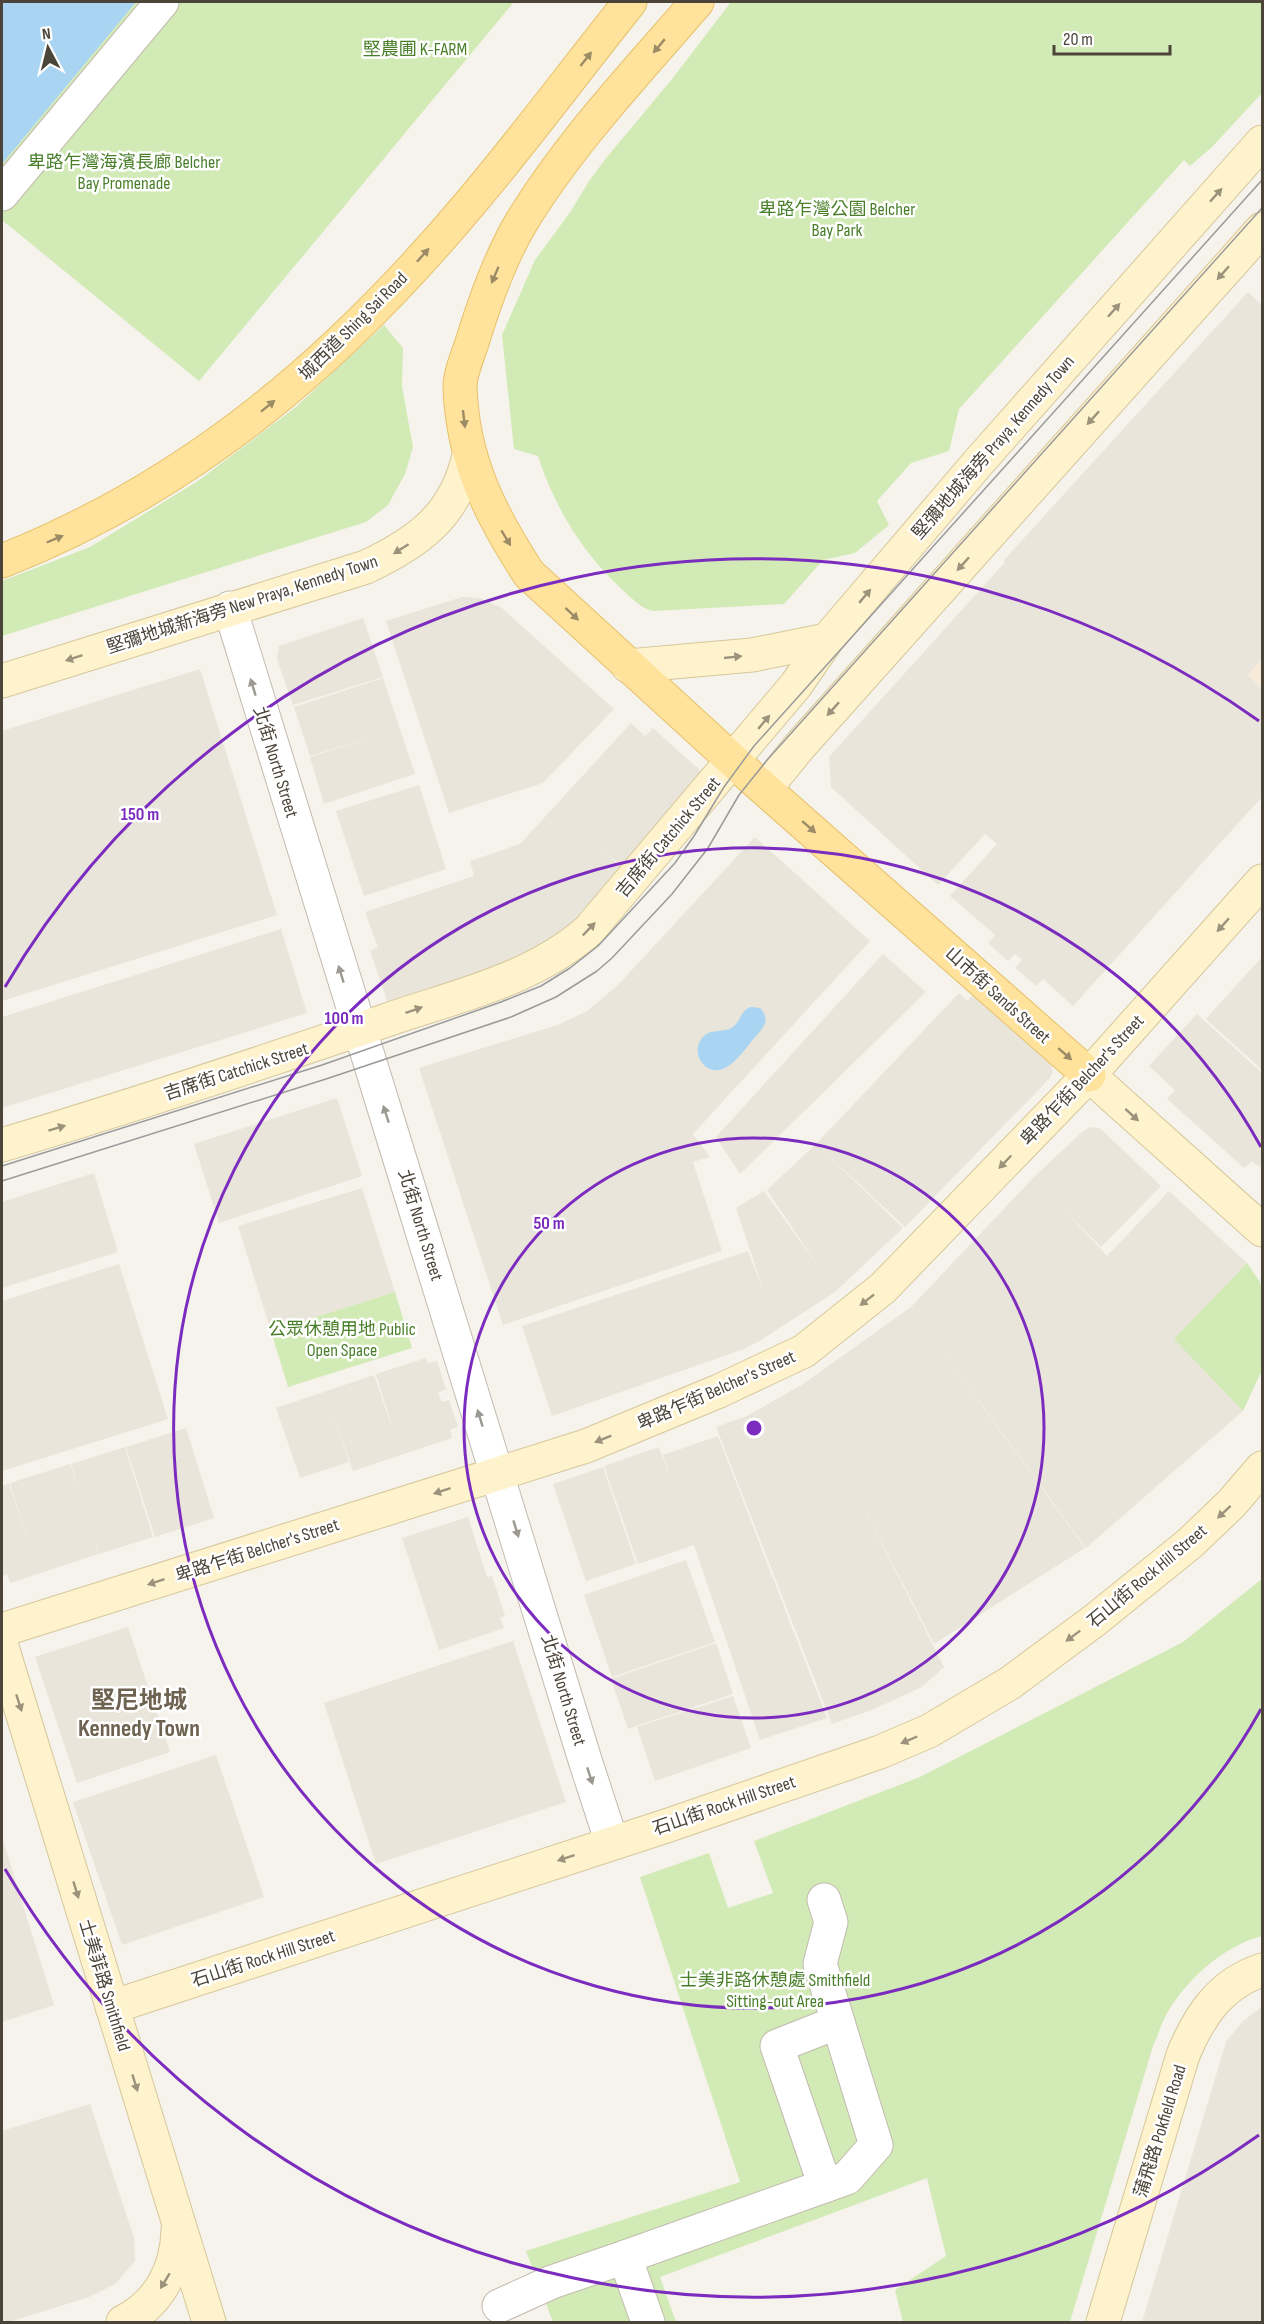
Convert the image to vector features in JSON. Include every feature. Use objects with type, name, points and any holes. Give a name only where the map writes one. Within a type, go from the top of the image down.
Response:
[{"type":"main road","name":"城西道 Shing Sai Road","points":[[2,561],[67,534],[127,502],[222,442],[269,406],[322,360],[376,306],[471,202],[630,2]]},
{"type":"main road","points":[[697,2],[564,158],[521,223],[495,274],[460,383],[469,455],[490,509],[529,574],[733,760]]},
{"type":"main road","name":"堅彌地城海旁 Praya, Kennedy Town","points":[[733,760],[796,685],[827,640],[993,447],[1263,142]]},
{"type":"main road","points":[[765,789],[799,747],[1263,229]]},
{"type":"main road","name":"堅彌地城新海旁 New Praya, Kennedy Town","points":[[2,681],[366,567],[397,552],[425,532],[444,510],[464,478],[469,455]]},
{"type":"main road","points":[[628,666],[752,655],[827,640]]},
{"type":"main road","name":"山市街 Sands Street","points":[[733,760],[1263,1230]]},
{"type":"main road","name":"吉席街 Catchick Street","points":[[2,1145],[212,1079],[500,982],[551,957],[589,930],[733,760]]},
{"type":"main road","name":"卑路乍街 Belcher's Street","points":[[2,1630],[586,1446],[719,1392],[804,1351],[883,1288],[1089,1075],[1263,881]]},
{"type":"main road","name":"石山街 Rock Hill Street","points":[[112,2007],[612,1843],[880,1752],[929,1731],[969,1709],[1047,1656],[1189,1544],[1232,1504],[1263,1468]]},
{"type":"main road","name":"士美菲路 Smithfield","points":[[2,1647],[209,2322]]},
{"type":"main road","name":"蒲飛路 Pokfield Road","points":[[1103,2322],[1183,2055],[1193,2031],[1205,2010],[1220,1995],[1235,1983],[1263,1970]]},
{"type":"main road","points":[[123,2322],[151,2301],[163,2285],[172,2269],[177,2251],[178,2226]]},
{"type":"street","points":[[2,194],[162,2]]},
{"type":"street","name":"北街 North Street","points":[[230,608],[612,1843]]},
{"type":"street","points":[[499,2306],[552,2282],[847,2178],[876,2145],[820,1964],[831,1922],[824,1900]]},
{"type":"street","points":[[825,2186],[777,2046],[838,2022]]},
{"type":"street","points":[[625,2257],[648,2322]]},
{"type":"shaded area","points":[[1248,292],[1262,305],[1262,659],[1248,675],[1262,689],[1262,797],[1073,1006],[1043,979],[1036,986],[1015,968],[1022,960],[1015,954],[1008,961],[988,943],[995,935],[950,896],[997,844],[985,834],[938,885],[831,787],[829,757],[1005,562],[1004,560]]},
{"type":"shaded area","points":[[462,597],[480,598],[502,608],[614,709],[543,783],[449,813],[386,621]]},
{"type":"shaded area","points":[[363,618],[383,677],[293,705],[277,659],[279,646]]},
{"type":"shaded area","points":[[1262,659],[1262,689],[1248,675]]},
{"type":"shaded area","points":[[200,669],[277,915],[2,1001],[2,731]]},
{"type":"shaded area","points":[[383,678],[415,774],[324,804],[310,757],[380,734],[310,756],[294,707]]},
{"type":"shaded area","points":[[631,723],[645,736],[653,728],[712,781],[633,876],[601,848],[632,878],[568,945],[388,1003],[370,951],[378,947],[365,912],[474,876],[470,861],[520,844]]},
{"type":"shaded area","points":[[419,785],[446,869],[364,896],[336,811]]},
{"type":"shaded area","points":[[755,837],[870,941],[693,1134],[710,1157],[693,1162],[722,1251],[503,1325],[419,1068],[560,1024],[587,1011],[617,986]]},
{"type":"shaded area","points":[[281,929],[307,1013],[2,1108],[2,1017]]},
{"type":"shaded area","points":[[883,954],[926,992],[740,1174],[716,1137]]},
{"type":"shaded area","points":[[1262,957],[1262,1070],[1206,1019]]},
{"type":"shaded area","points":[[976,992],[1051,1064],[1053,1072],[1049,1079],[905,1227],[817,1145],[903,1228],[835,1292],[761,1340],[744,1349],[552,1416],[522,1326],[748,1251],[765,1295],[736,1208],[764,1191],[820,1269],[767,1190],[816,1144],[959,993],[967,1001]]},
{"type":"shaded area","points":[[1197,1014],[1262,1073],[1262,1162],[1259,1167],[1252,1161],[1244,1168],[1167,1099],[1175,1090],[1149,1066]]},
{"type":"shaded area","points":[[337,1098],[362,1176],[219,1223],[194,1144]]},
{"type":"shaded area","points":[[1090,1127],[1099,1128],[1104,1132],[1161,1186],[1101,1247],[1062,1207],[1107,1256],[1169,1191],[1247,1263],[1175,1339],[1243,1411],[1086,1548],[915,1313],[1085,1548],[934,1644],[852,1484],[944,1667],[922,1687],[874,1709],[832,1724],[716,1427],[747,1416],[803,1384],[911,1307],[1034,1177]]},
{"type":"shaded area","points":[[94,1173],[118,1252],[2,1288],[2,1202]]},
{"type":"shaded area","points":[[362,1188],[395,1292],[271,1331],[238,1226]]},
{"type":"shaded area","points":[[119,1264],[168,1419],[2,1471],[2,1301]]},
{"type":"shaded area","points":[[426,1358],[428,1363],[437,1361],[446,1389],[438,1393],[442,1402],[449,1400],[458,1427],[450,1430],[452,1438],[353,1471],[329,1401],[349,1462],[300,1478],[276,1408],[374,1375],[395,1436],[376,1374]]},
{"type":"shaded area","points":[[186,1428],[214,1518],[155,1537],[126,1447]]},
{"type":"shaded area","points":[[718,1436],[827,1718],[760,1740],[694,1545],[638,1564],[604,1466],[659,1447],[671,1480],[663,1455]]},
{"type":"shaded area","points":[[125,1447],[153,1537],[99,1554],[94,1537],[98,1554],[10,1583],[7,1574],[2,1576],[2,1486],[9,1483],[32,1553],[10,1483],[70,1464],[79,1490],[71,1464]]},
{"type":"shaded area","points":[[603,1467],[636,1564],[586,1581],[553,1484]]},
{"type":"shaded area","points":[[468,1517],[487,1577],[492,1576],[505,1616],[500,1618],[504,1628],[439,1650],[402,1538]]},
{"type":"shaded area","points":[[686,1560],[715,1642],[612,1677],[584,1595]]},
{"type":"shaded area","points":[[128,1627],[170,1752],[77,1783],[35,1657]]},
{"type":"shaded area","points":[[513,1641],[566,1802],[376,1864],[324,1703]]},
{"type":"shaded area","points":[[716,1643],[733,1694],[628,1729],[611,1679]]},
{"type":"shaded area","points":[[733,1696],[751,1748],[655,1781],[637,1727]]},
{"type":"shaded area","points":[[216,1755],[264,1897],[122,1945],[73,1802]]},
{"type":"shaded area","points":[[2,1837],[54,2005],[2,2022]]},
{"type":"shaded area","points":[[1262,2007],[1262,2322],[1142,2322],[1226,2042],[1243,2021]]},
{"type":"shaded area","points":[[90,2104],[134,2238],[135,2261],[115,2284],[89,2297],[9,2322],[2,2322],[2,2131]]},
{"type":"green space","name":"卑路乍灣海濱長廊 Belcher Bay Promenade","points":[[136,2],[514,2],[199,381],[2,220],[2,164]]},
{"type":"green space","name":"卑路乍灣公園 Belcher Bay Park","points":[[731,2],[1262,2],[1262,93],[1212,147],[1190,166],[1184,160],[959,409],[949,451],[911,463],[877,501],[889,525],[855,553],[823,560],[784,604],[654,611],[643,607],[627,594],[585,548],[553,495],[538,456],[514,449],[502,335],[535,260],[571,211],[589,181]]},
{"type":"green space","points":[[384,325],[403,348],[402,387],[413,447],[405,474],[388,505],[366,522],[2,636],[2,581],[90,547],[198,481],[296,407]]},
{"type":"green space","points":[[1247,1263],[1260,1282],[1262,1292],[1262,1370],[1243,1411],[1174,1339]]},
{"type":"green space","name":"公眾休憩用地 Public Open Space","points":[[395,1292],[412,1348],[288,1387],[271,1331]]},
{"type":"green space","name":"士美非路休憩處 Smithfield Sitting-out Area","points":[[1262,1579],[1262,1936],[1233,1948],[1207,1966],[1184,1989],[1164,2019],[1153,2046],[1070,2322],[903,2322],[895,2290],[946,2256],[927,2178],[660,2277],[676,2322],[553,2322],[526,2251],[740,2182],[640,1877],[709,1853],[728,1908],[773,1893],[754,1841],[920,1777],[1183,1642]]},
{"type":"water","points":[[2,2],[136,2],[2,164]]},
{"type":"water","points":[[751,1007],[760,1008],[765,1015],[766,1019],[760,1032],[738,1058],[725,1068],[718,1070],[705,1066],[698,1055],[699,1042],[711,1032],[727,1030],[736,1024],[745,1010]]},
{"type":"tram line","points":[[2,1166],[322,1065],[501,1002],[541,986],[570,968],[598,946],[675,863],[724,787],[754,746],[1262,180]]},
{"type":"tram line","points":[[2,1181],[326,1079],[511,1017],[556,997],[597,971],[672,894],[708,848],[739,795],[768,759],[1262,208]]},
{"type":"district","name":"堅尼地城 Kennedy Town","points":[[139,1714]]},
{"type":"park label","name":"堅農圃 K-FARM","points":[[415,49]]}]
